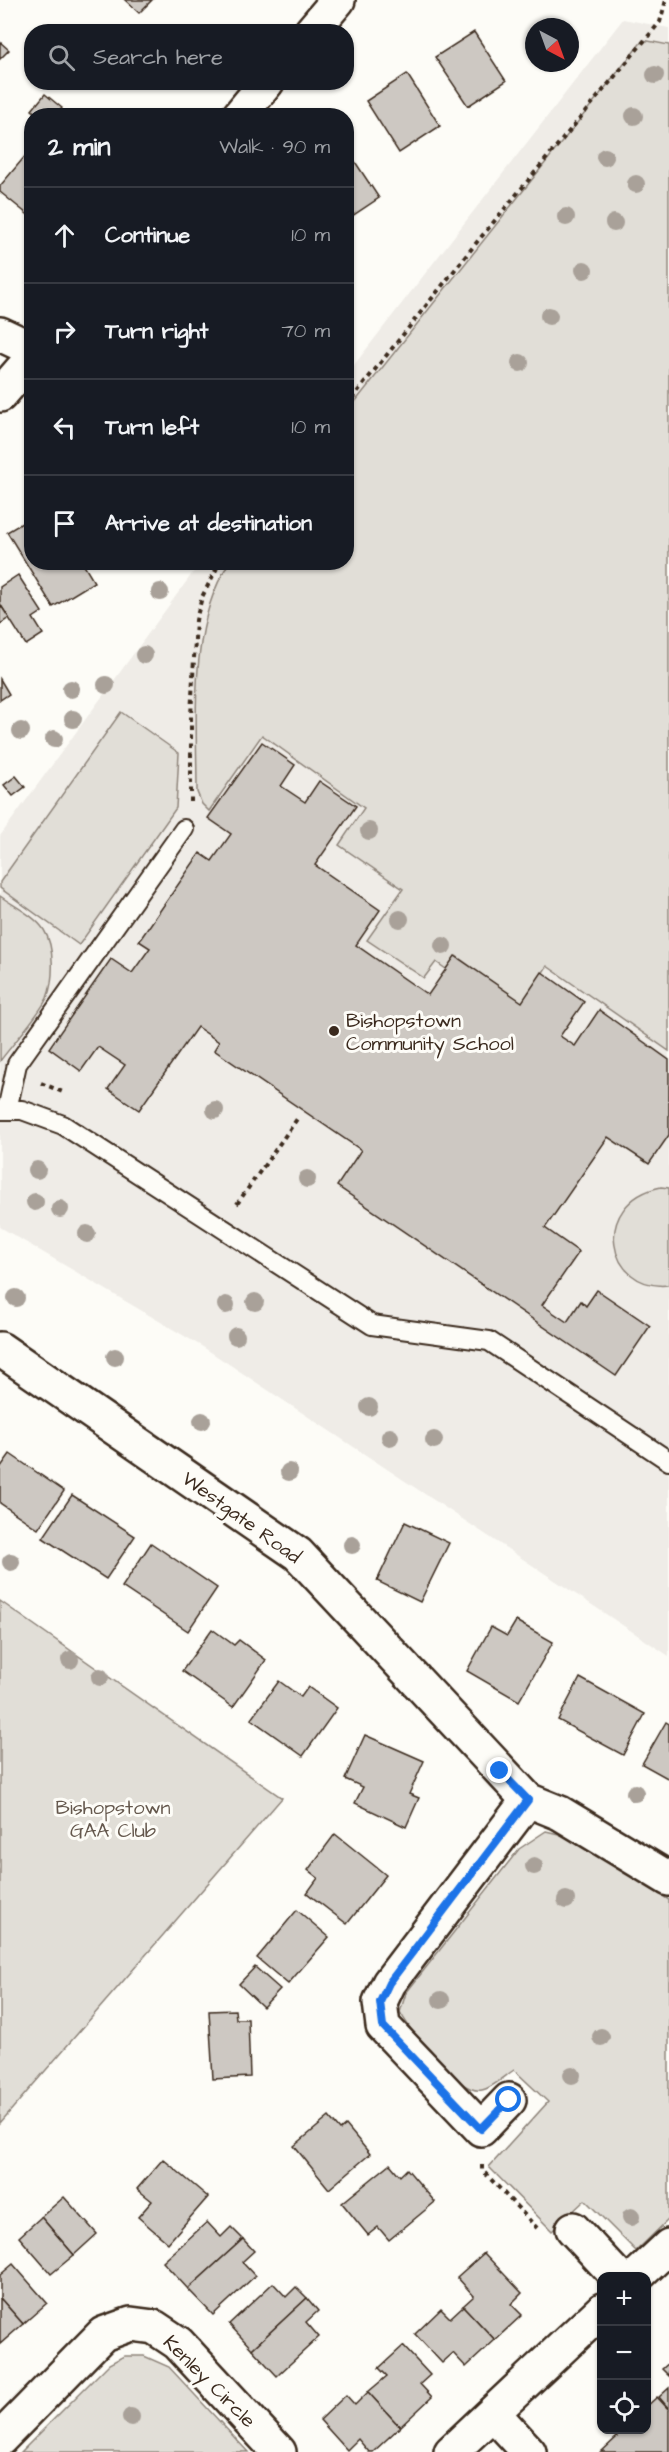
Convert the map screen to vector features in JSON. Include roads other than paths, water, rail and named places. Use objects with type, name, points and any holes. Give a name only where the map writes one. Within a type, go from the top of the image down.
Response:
[{"type":"street","points":[[318,24],[338,0]]},
{"type":"street","points":[[246,108],[260,90]]},
{"type":"street","points":[[0,334],[24,345]]},
{"type":"street","points":[[0,395],[24,367]]},
{"type":"street","name":"Westgate Road","points":[[0,1349],[298,1554],[528,1800],[561,1813],[669,1880]]},
{"type":"street","points":[[509,2100],[481,2129],[383,2026],[380,2002],[389,1983],[528,1800]]},
{"type":"street","points":[[573,2229],[612,2272]]},
{"type":"street","points":[[642,2272],[669,2246]]},
{"type":"street","points":[[451,2452],[597,2315]]},
{"type":"street","name":"Kenley Circle","points":[[0,2439],[103,2334],[131,2324],[154,2327],[178,2343],[279,2452]]},
{"type":"street","points":[[493,2413],[529,2452]]},
{"type":"lane","points":[[184,829],[17,1064],[3,1110],[36,1113],[63,1125],[372,1325],[489,1341],[669,1461]]},
{"type":"place","name":"Bishopstown Community School","points":[[334,1031]]},
{"type":"park label","name":"Bishopstown GAA Club","points":[[113,1818]]}]
